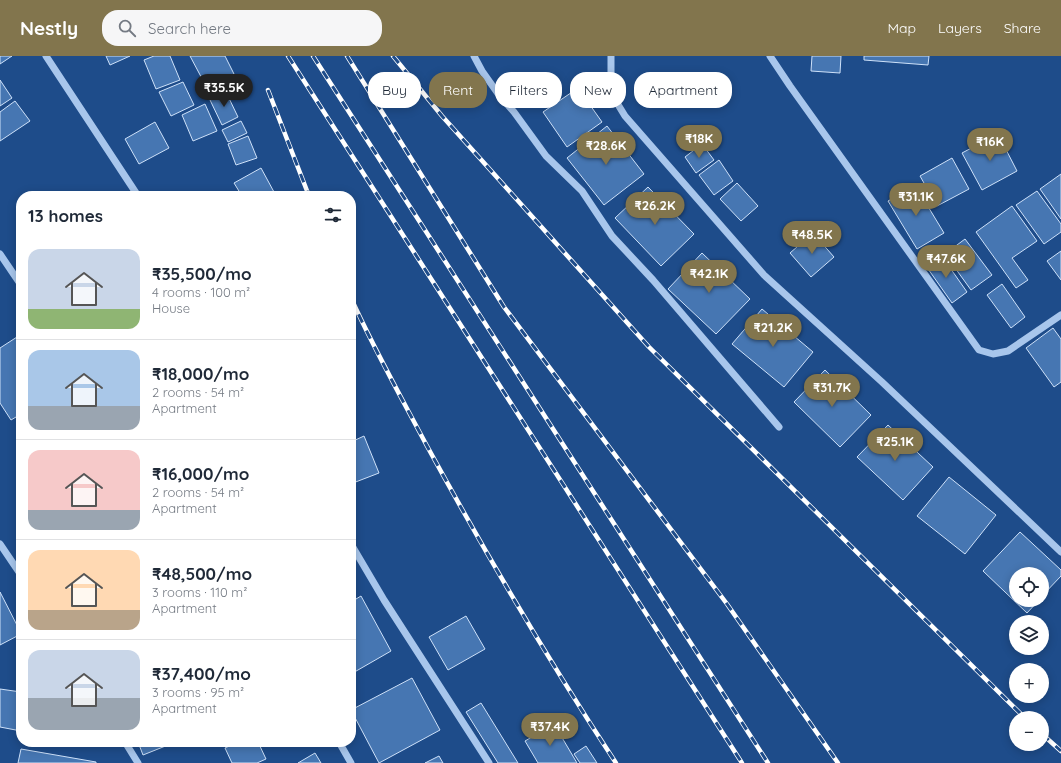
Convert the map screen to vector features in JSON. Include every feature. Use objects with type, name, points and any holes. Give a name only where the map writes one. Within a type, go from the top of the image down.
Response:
[{"type":"street","points":[[46,56],[135,191]]},
{"type":"street","points":[[474,56],[482,71],[499,95],[514,112],[546,156],[582,191],[612,236],[654,280],[779,427]]},
{"type":"street","points":[[611,56],[611,73],[614,98],[625,116],[764,276],[882,382],[1061,552]]},
{"type":"street","points":[[770,56],[979,350],[993,354],[1008,351],[1061,315]]},
{"type":"street","points":[[0,254],[16,278]]},
{"type":"street","points":[[0,544],[16,568]]},
{"type":"street","points":[[356,552],[384,600],[489,763]]},
{"type":"street","points":[[128,747],[138,763]]},
{"type":"street","points":[[342,747],[351,763]]},
{"type":"building","points":[[0,56],[12,56],[0,64]]},
{"type":"building","points":[[106,56],[130,56],[110,65]]},
{"type":"building","points":[[154,56],[170,56],[180,80],[156,89],[144,60]]},
{"type":"building","points":[[190,56],[225,56],[234,74],[207,88]]},
{"type":"building","points":[[812,56],[841,56],[840,73],[811,71]]},
{"type":"building","points":[[864,56],[929,56],[928,65],[864,60]]},
{"type":"building","points":[[0,80],[12,98],[0,106]]},
{"type":"building","points":[[183,82],[194,105],[171,116],[159,92]]},
{"type":"building","points":[[226,92],[238,117],[222,125],[210,100]]},
{"type":"building","points":[[570,93],[570,108],[592,108],[602,122],[567,147],[543,112],[549,108],[562,108],[562,99]]},
{"type":"building","points":[[15,101],[30,121],[0,141],[0,112]]},
{"type":"building","points":[[205,104],[217,131],[193,141],[182,115]]},
{"type":"building","points":[[241,121],[247,133],[228,142],[222,130]]},
{"type":"building","points":[[155,122],[169,148],[139,164],[125,139]]},
{"type":"building","points":[[607,126],[644,174],[604,205],[567,158]]},
{"type":"building","points":[[998,134],[1017,171],[982,190],[962,153]]},
{"type":"building","points":[[248,136],[257,158],[236,165],[228,144]]},
{"type":"building","points":[[702,144],[714,160],[696,173],[685,157]]},
{"type":"building","points":[[952,158],[969,189],[937,206],[920,176]]},
{"type":"building","points":[[719,160],[733,181],[714,195],[699,175]]},
{"type":"building","points":[[261,168],[273,191],[239,191],[234,183]]},
{"type":"building","points":[[1061,174],[1061,219],[1040,189]]},
{"type":"building","points":[[737,183],[758,206],[741,221],[720,199]]},
{"type":"building","points":[[915,185],[944,233],[917,249],[888,201]]},
{"type":"building","points":[[648,187],[694,234],[661,266],[615,218]]},
{"type":"building","points":[[1037,191],[1061,224],[1061,232],[1044,244],[1016,205]]},
{"type":"building","points":[[1012,206],[1037,241],[1012,258],[1028,280],[1016,288],[976,232]]},
{"type":"building","points":[[813,233],[834,257],[811,277],[790,253]]},
{"type":"building","points":[[965,239],[992,275],[971,290],[945,254]]},
{"type":"building","points":[[1061,251],[1061,280],[1047,261]]},
{"type":"building","points":[[702,253],[750,299],[716,334],[668,289]]},
{"type":"building","points":[[941,255],[967,292],[952,303],[926,266]]},
{"type":"building","points":[[1002,284],[1025,317],[1011,328],[987,295]]},
{"type":"building","points":[[762,309],[813,352],[784,387],[732,344]]},
{"type":"building","points":[[1053,328],[1061,339],[1061,382],[1054,387],[1026,348]]},
{"type":"building","points":[[16,338],[16,417],[11,420],[0,403],[0,348]]},
{"type":"building","points":[[825,370],[871,415],[840,447],[794,402]]},
{"type":"building","points":[[888,425],[933,467],[903,500],[857,457]]},
{"type":"building","points":[[364,436],[379,473],[356,482],[356,440]]},
{"type":"building","points":[[949,477],[996,515],[965,554],[917,516]]},
{"type":"building","points":[[1020,532],[1061,570],[1061,576],[1049,589],[1049,567],[1009,567],[1009,596],[983,571]]},
{"type":"building","points":[[0,592],[16,623],[16,637],[0,645]]},
{"type":"building","points":[[361,596],[391,651],[356,671],[356,599]]},
{"type":"building","points":[[1021,607],[1033,607],[1027,613]]},
{"type":"building","points":[[466,616],[485,649],[448,670],[429,637]]},
{"type":"building","points":[[412,678],[440,730],[379,763],[356,719],[356,707]]},
{"type":"building","points":[[0,689],[16,691],[16,730],[0,727]]},
{"type":"building","points":[[481,703],[518,763],[498,763],[466,712]]},
{"type":"building","points":[[554,724],[577,763],[538,763],[525,741]]},
{"type":"building","points":[[586,746],[597,763],[580,763],[574,754]]},
{"type":"building","points":[[140,747],[163,747],[143,755]]},
{"type":"building","points":[[260,747],[266,759],[257,763],[232,763],[225,748]]},
{"type":"building","points":[[21,749],[96,762],[96,763],[18,763]]},
{"type":"building","points":[[315,753],[321,763],[298,763]]},
{"type":"building","points":[[439,756],[443,763],[425,763]]},
{"type":"railway","points":[[288,56],[742,763]]},
{"type":"railway","points":[[313,56],[768,763]]},
{"type":"railway","points":[[347,56],[504,307],[727,604],[838,763]]},
{"type":"railway","points":[[393,56],[442,116],[649,347],[1018,711]]},
{"type":"railway","points":[[268,90],[307,191]]},
{"type":"railway","points":[[356,309],[388,373],[472,527],[542,646],[616,763]]},
{"type":"railway","points":[[1049,740],[1061,751]]}]
